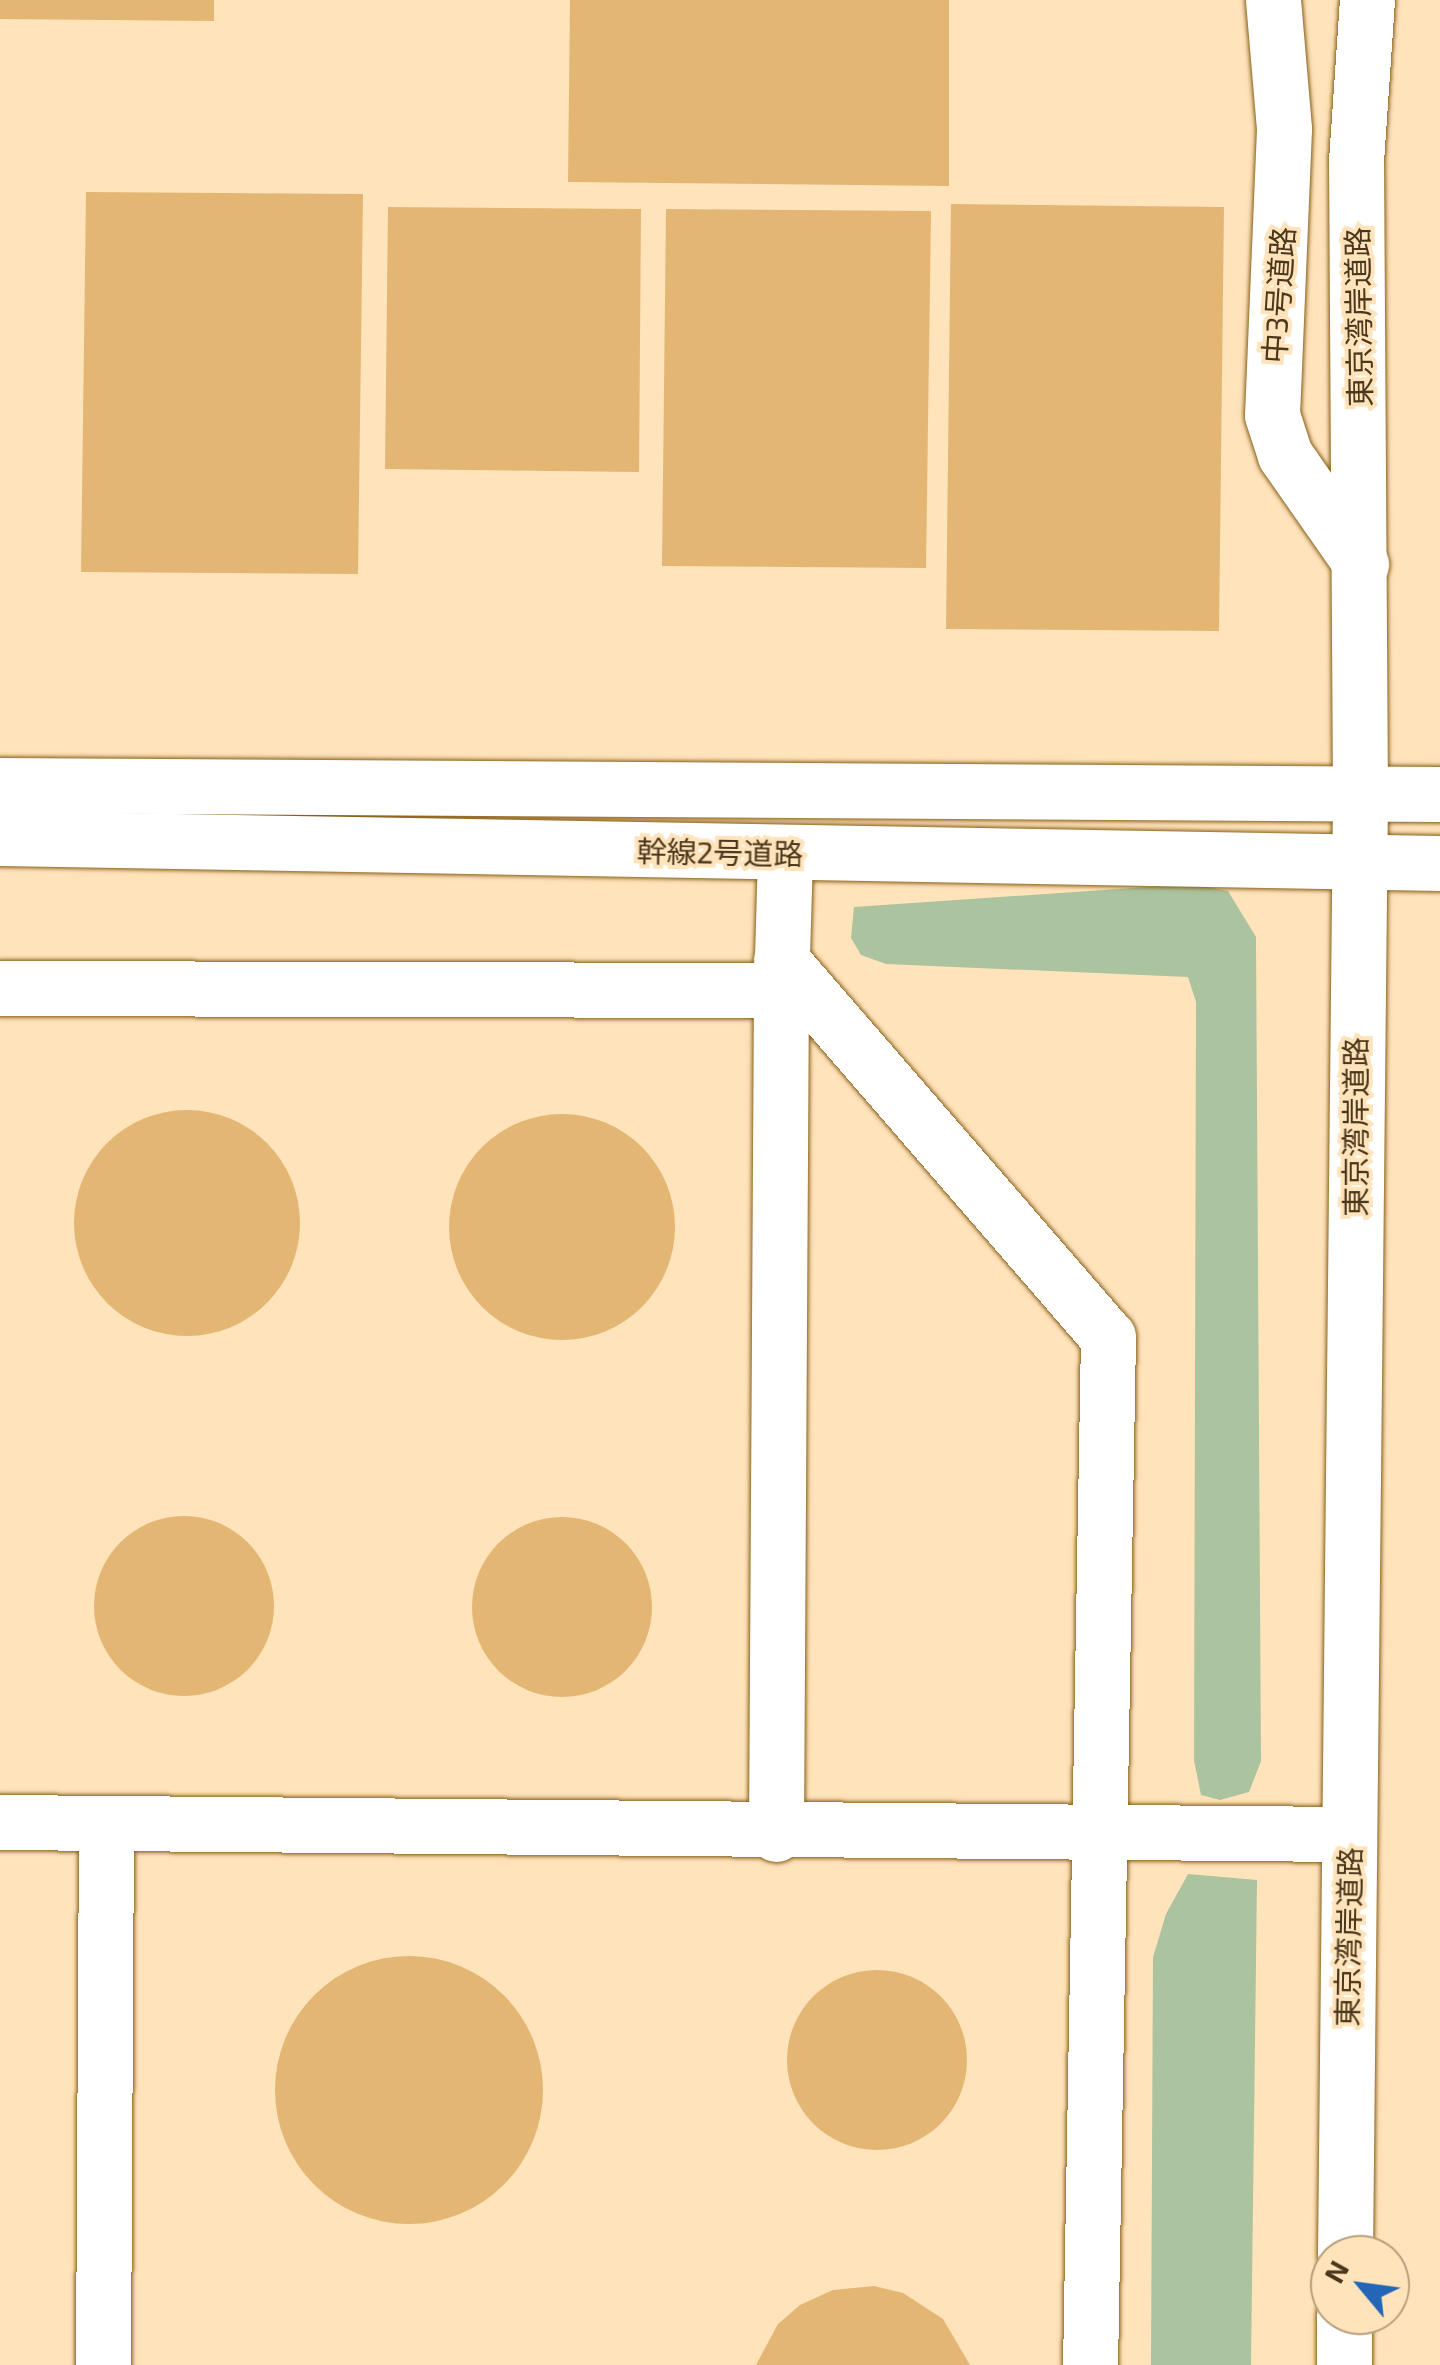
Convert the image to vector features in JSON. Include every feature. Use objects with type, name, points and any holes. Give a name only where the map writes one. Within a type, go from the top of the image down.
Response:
[{"type":"main road","name":"中3号道路","points":[[1273,0],[1284,149],[1272,415],[1285,455],[1361,564]]},
{"type":"main road","points":[[1335,0],[1356,161]]},
{"type":"main road","name":"東京湾岸道路","points":[[1345,2235],[1360,793],[1356,161],[1367,0]]},
{"type":"main road","name":"幹線2号道路","points":[[0,785],[1440,794]]},
{"type":"main road","name":"幹線2号道路","points":[[0,838],[1440,863]]},
{"type":"main road","points":[[776,1834],[784,854]]},
{"type":"main road","points":[[0,988],[781,975],[1108,1337],[1090,2365]]},
{"type":"main road","points":[[0,1822],[776,1834],[1349,1834]]},
{"type":"main road","points":[[103,2365],[106,1824]]},
{"type":"main road","points":[[1344,2335],[1344,2365]]},
{"type":"green space","points":[[1192,884],[1228,891],[1256,937],[1261,1761],[1249,1792],[1220,1800],[1201,1795],[1194,1760],[1196,1002],[1188,977],[886,964],[861,955],[851,938],[854,907]]},
{"type":"green space","points":[[1188,1874],[1257,1880],[1251,2365],[1151,2365],[1153,1957],[1166,1914]]},
{"type":"building","points":[[0,0],[214,0],[214,21],[0,19]]},
{"type":"building","points":[[570,0],[949,0],[949,186],[568,182]]},
{"type":"building","points":[[86,192],[363,194],[358,574],[81,572]]},
{"type":"building","points":[[951,204],[1224,207],[1219,631],[946,629]]},
{"type":"building","points":[[388,207],[641,209],[639,472],[385,469]]},
{"type":"building","points":[[666,209],[931,211],[926,568],[662,566]]},
{"type":"building","points":[[187,1110],[230,1118],[267,1143],[292,1180],[300,1223],[292,1266],[267,1303],[230,1328],[187,1336],[144,1328],[107,1303],[82,1266],[74,1223],[82,1180],[107,1143],[144,1118]]},
{"type":"building","points":[[562,1114],[605,1122],[642,1147],[667,1184],[675,1227],[667,1270],[642,1307],[605,1332],[562,1340],[519,1332],[482,1307],[457,1270],[449,1227],[457,1184],[482,1147],[519,1122]]},
{"type":"building","points":[[184,1516],[219,1523],[248,1542],[267,1571],[274,1606],[267,1641],[248,1670],[219,1689],[184,1696],[149,1689],[120,1670],[101,1641],[94,1606],[101,1571],[120,1542],[149,1523]]},
{"type":"building","points":[[562,1517],[597,1524],[626,1543],[645,1572],[652,1607],[645,1642],[626,1671],[597,1690],[562,1697],[527,1690],[498,1671],[479,1642],[472,1607],[479,1572],[498,1543],[527,1524]]},
{"type":"building","points":[[409,1956],[460,1966],[504,1995],[533,2039],[543,2090],[533,2141],[504,2185],[460,2214],[409,2224],[358,2214],[314,2185],[285,2141],[275,2090],[285,2039],[314,1995],[358,1966]]},
{"type":"building","points":[[877,1970],[912,1977],[941,1996],[960,2025],[967,2060],[960,2095],[941,2124],[912,2143],[877,2150],[842,2143],[813,2124],[794,2095],[787,2060],[794,2025],[813,1996],[842,1977]]},
{"type":"building","points":[[874,2286],[903,2293],[943,2319],[970,2365],[756,2365],[778,2324],[800,2305],[833,2290]]}]
